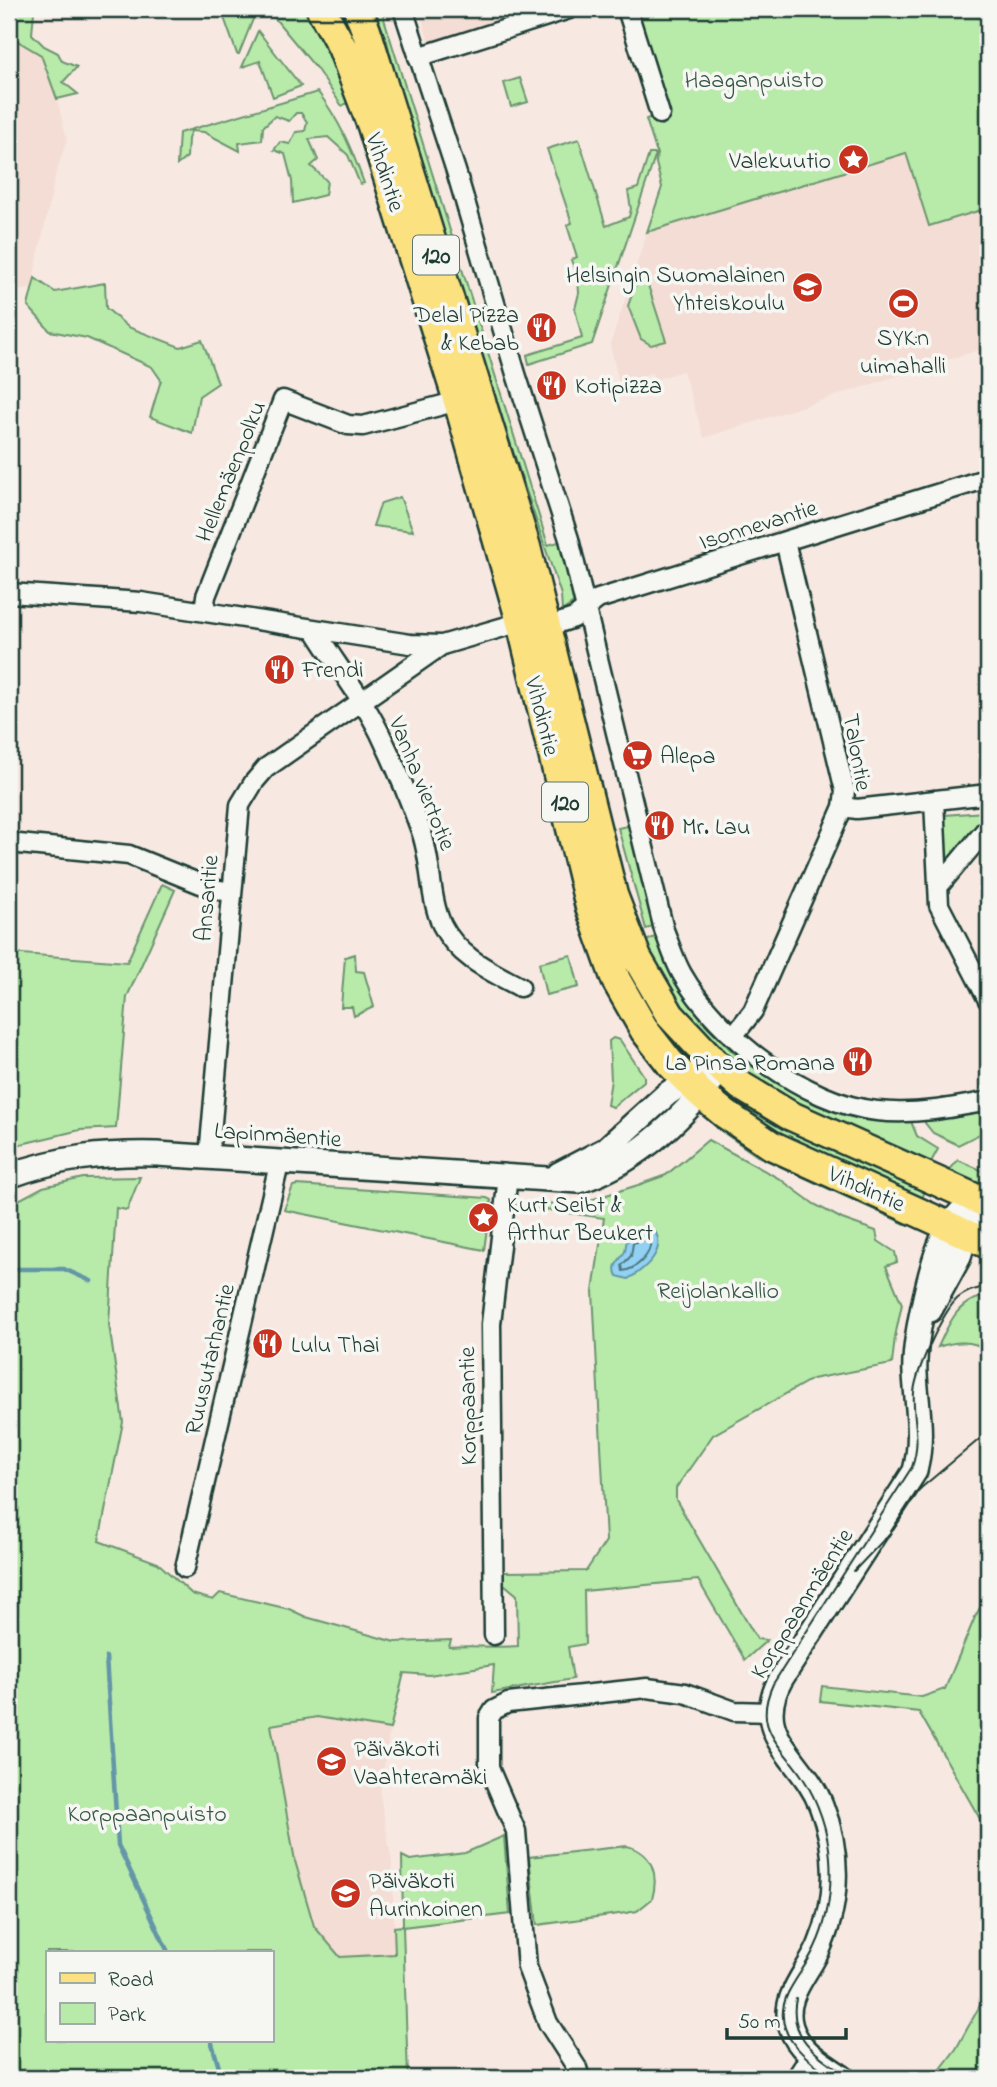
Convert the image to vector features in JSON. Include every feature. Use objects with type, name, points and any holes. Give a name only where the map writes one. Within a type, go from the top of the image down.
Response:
[{"type":"main road","name":"Vihdintie","points":[[321,9],[342,47],[372,126],[458,401],[534,624],[622,921],[637,958],[670,1015],[718,1066],[741,1086],[789,1115],[981,1201]]},
{"type":"main road","name":"Vihdintie","points":[[358,9],[498,456],[587,897],[603,950],[616,980],[645,1031],[694,1088],[725,1114],[771,1145],[968,1235]]},
{"type":"street","points":[[403,9],[456,171],[569,539],[664,930],[676,961],[690,986],[717,1019],[787,1078],[808,1091],[839,1103],[879,1111],[912,1112],[988,1101]]},
{"type":"street","points":[[418,57],[569,9]]},
{"type":"street","points":[[627,9],[660,114]]},
{"type":"street","name":"Hellemäenpolku","points":[[204,611],[206,596],[283,400],[348,425],[363,426],[458,401]]},
{"type":"street","name":"Isonnevantie","points":[[442,645],[534,624],[574,618],[598,599],[988,478]]},
{"type":"street","name":"Talontie","points":[[734,1035],[753,1011],[843,807],[845,792],[785,541]]},
{"type":"street","points":[[9,593],[141,601],[410,644],[442,645]]},
{"type":"street","name":"Vanha viertotie","points":[[314,629],[384,741],[422,834],[442,925],[459,950],[520,988]]},
{"type":"street","name":"Ansaritie","points":[[209,1156],[240,805],[266,768],[442,645]]},
{"type":"street","points":[[843,807],[857,808],[988,794]]},
{"type":"street","points":[[934,800],[939,905],[988,999]]},
{"type":"street","points":[[938,887],[988,828]]},
{"type":"street","points":[[9,844],[129,855],[213,890],[231,892]]},
{"type":"street","name":"Lapinmäentie","points":[[9,1176],[36,1166],[87,1155],[131,1154],[280,1160],[579,1181],[620,1164],[677,1118],[694,1088],[718,1066]]},
{"type":"street","name":"Ruusutarhantie","points":[[185,1568],[280,1160]]},
{"type":"street","name":"Korppaantie","points":[[494,1635],[491,1324],[508,1176]]},
{"type":"street","name":"Korppaanmäentie","points":[[843,2078],[811,2055],[796,2040],[789,2018],[789,2007],[796,1988],[820,1946],[830,1917],[834,1889],[833,1849],[826,1818],[814,1788],[778,1740],[769,1712],[771,1698],[915,1471],[921,1440],[915,1373],[920,1328],[958,1258],[981,1201]]},
{"type":"street","points":[[580,2078],[577,2068],[548,2023],[527,1967],[516,1831],[489,1768],[489,1718],[494,1710],[508,1703],[647,1688],[685,1693],[734,1711],[769,1712]]},
{"type":"street","points":[[796,2078],[811,2055]]},
{"type":"shaded area","points":[[419,9],[544,9],[430,45]]},
{"type":"shaded area","points":[[9,36],[41,55],[57,99],[67,140],[56,173],[31,289],[9,292]]},
{"type":"shaded area","name":"Helsingin Suomalainen Yhteiskoulu","points":[[914,104],[988,176],[988,347],[704,438],[683,371],[654,380],[652,373],[619,383],[610,345],[662,187]]},
{"type":"shaded area","points":[[317,1717],[390,1729],[380,1794],[392,1862],[395,1955],[311,1958],[271,1724]]},
{"type":"green space","points":[[9,9],[39,9],[34,12],[32,34],[44,46],[58,53],[62,61],[77,67],[63,82],[78,94],[57,99],[41,55],[9,36]]},
{"type":"green space","points":[[221,9],[249,9],[255,14],[239,54],[237,54]]},
{"type":"green space","points":[[267,9],[310,9],[352,100],[342,106],[316,68]]},
{"type":"green space","points":[[374,9],[381,9],[548,545],[562,541],[576,601],[562,611],[561,595],[505,427],[478,357],[417,165],[387,41]]},
{"type":"green space","name":"Haaganpuisto","points":[[635,9],[988,9],[988,208],[929,226],[906,153],[647,232],[662,187],[656,163],[657,154],[646,119],[660,114]]},
{"type":"green space","points":[[258,31],[301,86],[273,97],[260,61],[242,67]]},
{"type":"green space","points":[[520,78],[528,102],[511,107],[504,83]]},
{"type":"green space","points":[[318,92],[345,136],[364,183],[360,184],[348,155],[328,137],[309,139],[318,160],[311,166],[327,181],[325,195],[293,203],[292,181],[285,154],[274,150],[280,142],[290,144],[296,132],[305,131],[307,122],[301,113],[296,113],[289,121],[275,116],[263,127],[262,140],[239,143],[240,151],[204,132],[191,131],[187,157],[177,165],[179,133]]},
{"type":"green space","points":[[579,139],[606,226],[629,217],[631,209],[628,191],[638,188],[649,154],[656,154],[592,344],[529,364],[527,355],[582,338],[575,309],[579,293],[578,277],[571,260],[577,257],[567,225],[572,223],[547,149]]},
{"type":"green space","points":[[35,278],[55,292],[105,283],[106,308],[128,327],[180,347],[202,340],[218,383],[199,396],[192,433],[150,417],[161,380],[152,367],[87,338],[50,331],[28,306]]},
{"type":"green space","points":[[646,279],[666,341],[651,345],[641,339],[628,306],[636,283]]},
{"type":"green space","points":[[400,497],[413,531],[373,526],[381,503]]},
{"type":"green space","points":[[984,812],[987,816],[949,862],[944,860],[944,815]]},
{"type":"green space","points":[[632,825],[656,926],[646,929],[618,828]]},
{"type":"green space","points":[[162,884],[175,890],[127,997],[116,1128],[80,1130],[9,1147],[9,953],[127,962]]},
{"type":"green space","points":[[657,936],[667,967],[703,1022],[734,1053],[779,1083],[825,1105],[910,1119],[917,1136],[938,1149],[930,1164],[797,1106],[732,1063],[677,1006],[640,944]]},
{"type":"green space","points":[[355,954],[356,971],[364,972],[374,1007],[354,1016],[352,1007],[341,1007],[345,957]]},
{"type":"green space","points":[[571,955],[579,987],[546,995],[539,963]]},
{"type":"green space","points":[[613,1038],[620,1040],[644,1076],[644,1081],[613,1107],[607,1105],[611,1080],[609,1041]]},
{"type":"green space","points":[[726,1091],[926,1188],[922,1199],[764,1125],[726,1098]]},
{"type":"green space","points":[[988,1106],[988,1130],[958,1145],[933,1133],[925,1123],[926,1118]]},
{"type":"green space","points":[[720,1125],[908,1219],[905,1224],[757,1156],[717,1128]]},
{"type":"green space","name":"Korppaanpuisto","points":[[708,1140],[780,1179],[814,1204],[842,1219],[876,1231],[878,1241],[895,1252],[897,1262],[886,1266],[902,1304],[892,1364],[812,1379],[713,1435],[676,1488],[676,1500],[757,1639],[767,1640],[745,1660],[698,1580],[584,1591],[585,1644],[568,1647],[573,1679],[492,1693],[494,1665],[429,1675],[404,1673],[390,1729],[317,1717],[271,1725],[295,1861],[314,1926],[340,1957],[395,1954],[394,1927],[403,1926],[402,1856],[410,1860],[465,1853],[504,1836],[510,1914],[403,1927],[408,2078],[9,2078],[9,1205],[43,1187],[83,1178],[140,1177],[127,1210],[116,1208],[109,1324],[123,1422],[99,1541],[158,1563],[192,1594],[213,1600],[220,1593],[289,1609],[306,1617],[395,1642],[451,1640],[449,1647],[509,1647],[518,1646],[517,1595],[504,1584],[504,1572],[586,1571],[606,1541],[593,1291],[604,1218],[520,1206],[526,1203],[578,1204],[666,1175]]},
{"type":"green space","points":[[958,1160],[988,1173],[988,1191],[947,1173]]},
{"type":"green space","points":[[293,1186],[487,1198],[491,1200],[484,1250],[284,1210]]},
{"type":"green space","points":[[988,1296],[988,1350],[963,1342],[938,1347],[951,1321],[962,1307]]},
{"type":"green space","points":[[988,1593],[988,1833],[919,1712],[820,1701],[822,1686],[922,1697],[945,1689]]},
{"type":"green space","points":[[627,1846],[643,1854],[652,1866],[655,1882],[652,1899],[637,1911],[537,1925],[529,1857]]},
{"type":"green space","points":[[988,1991],[988,2078],[934,2078],[956,2049]]},
{"type":"water","points":[[654,1230],[658,1245],[653,1258],[628,1279],[617,1276],[616,1265],[625,1251],[627,1239],[637,1233]]},
{"type":"waterway","points":[[9,1269],[64,1269],[91,1281]]},
{"type":"waterway","points":[[106,1657],[118,1845],[168,1951]]},
{"type":"waterway","points":[[212,2042],[222,2078]]},
{"type":"tram line","points":[[834,2078],[812,2062],[793,2043],[783,2020],[783,2007],[788,1993],[812,1953],[823,1926],[830,1892],[830,1858],[818,1806],[767,1724],[767,1700],[773,1684],[912,1467],[916,1447],[914,1392],[920,1370],[938,1328],[958,1298],[972,1290],[988,1287]]},
{"type":"tram line","points":[[854,1571],[894,1529],[921,1488],[988,1432]]},
{"type":"tram line","points":[[796,1999],[797,2026],[802,2037],[818,2055],[851,2078]]},
{"type":"place","name":"Valekuutio","points":[[854,160]]},
{"type":"place","name":"Helsingin Suomalainen Yhteiskoulu","points":[[808,288]]},
{"type":"place","name":"SYK:n uimahalli","points":[[903,303]]},
{"type":"place","name":"Delal Pizza & Kebab","points":[[542,328]]},
{"type":"place","name":"Kotipizza","points":[[552,385]]},
{"type":"place","name":"Frendi","points":[[279,669]]},
{"type":"place","name":"Alepa","points":[[637,755]]},
{"type":"place","name":"Mr. Lau","points":[[659,826]]},
{"type":"place","name":"La Pinsa Romana","points":[[858,1062]]},
{"type":"place","name":"Kurt Seibt & Arthur Beukert","points":[[484,1218]]},
{"type":"place","name":"Lulu Thai","points":[[268,1344]]},
{"type":"place","name":"Päiväkoti Vaahteramäki","points":[[331,1762]]},
{"type":"place","name":"Päiväkoti Aurinkoinen","points":[[346,1894]]},
{"type":"park label","name":"Reijolankallio","points":[[718,1290]]}]
